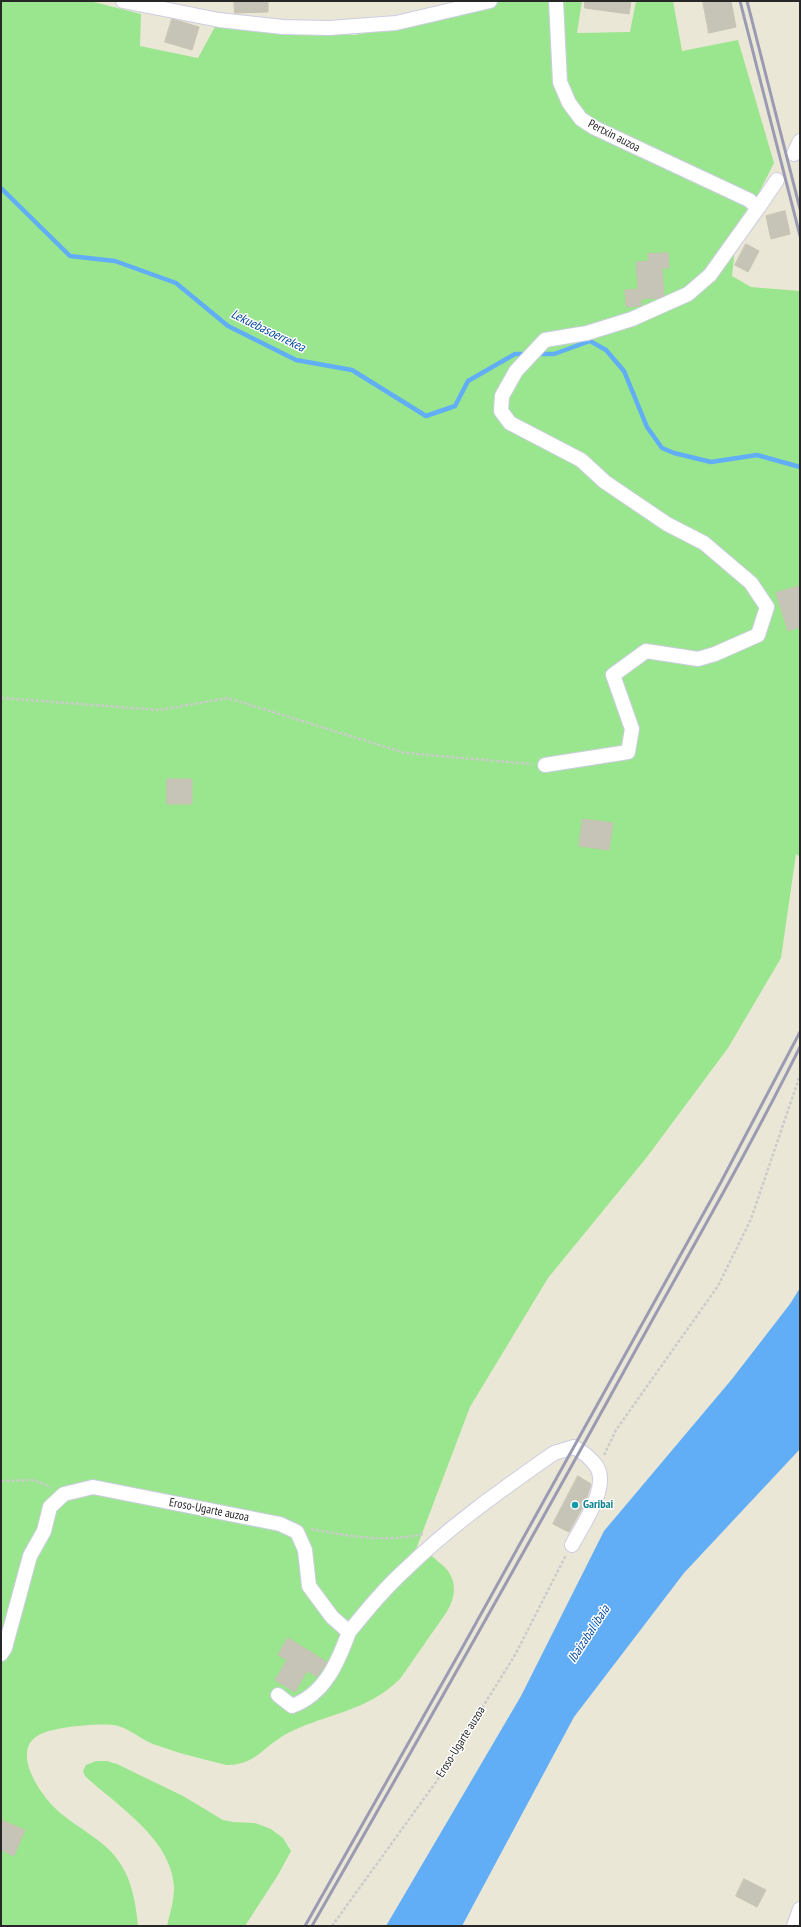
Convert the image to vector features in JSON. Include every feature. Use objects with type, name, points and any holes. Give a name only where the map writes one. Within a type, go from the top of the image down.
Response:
[{"type":"street","points":[[123,1],[218,20],[283,28],[322,28],[396,23],[490,1]]},
{"type":"street","name":"Pertxin auzoa","points":[[556,1],[560,82],[569,103],[581,119],[595,128],[749,200],[758,208]]},
{"type":"street","points":[[794,154],[800,141]]},
{"type":"street","points":[[545,765],[628,752],[632,729],[613,675],[646,651],[698,659],[715,654],[758,635],[767,607],[751,583],[704,543],[667,524],[605,482],[581,460],[510,423],[501,411],[502,396],[516,371],[545,340],[587,333],[632,319],[688,294],[710,275],[777,180]]},
{"type":"street","points":[[278,1695],[292,1706],[305,1701],[318,1690],[332,1672],[349,1632],[371,1604],[405,1569],[440,1538],[554,1453],[574,1447],[588,1456],[598,1468],[600,1480],[598,1494],[572,1545]]},
{"type":"street","name":"Eroso-Ugarte auzoa","points":[[1,1654],[5,1648],[30,1556],[44,1531],[50,1507],[64,1494],[93,1487],[280,1524],[297,1532],[305,1550],[309,1586],[332,1617],[349,1632]]},
{"type":"street","points":[[794,1926],[800,1909]]},
{"type":"path","points":[[1,698],[159,710],[228,698],[405,753],[545,765]]},
{"type":"path","points":[[598,1468],[616,1430],[718,1286],[750,1219],[800,1075]]},
{"type":"path","points":[[1,1481],[32,1480],[52,1488],[61,1498]]},
{"type":"path","points":[[304,1527],[357,1537],[397,1539],[428,1533]]},
{"type":"path","name":"Eroso-Ugarte auzoa","points":[[332,1926],[436,1782],[515,1655],[572,1545]]},
{"type":"green space","points":[[1,1],[90,1],[141,14],[140,46],[198,58],[217,23],[355,35],[474,10],[499,1],[582,1],[577,33],[630,32],[636,1],[673,1],[682,51],[738,40],[774,163],[736,238],[732,276],[751,287],[800,291],[800,857],[796,854],[781,958],[728,1048],[647,1157],[548,1278],[470,1407],[415,1552],[430,1555],[446,1568],[453,1580],[454,1593],[450,1607],[400,1679],[374,1699],[347,1711],[290,1732],[253,1758],[236,1764],[226,1765],[175,1752],[148,1742],[128,1730],[111,1725],[82,1726],[53,1730],[34,1738],[28,1746],[27,1757],[29,1768],[34,1779],[48,1800],[71,1822],[106,1847],[120,1863],[128,1877],[133,1893],[138,1926],[1,1926]]},
{"type":"green space","points":[[96,1761],[107,1761],[117,1764],[183,1796],[223,1820],[255,1823],[271,1829],[283,1838],[291,1851],[278,1875],[245,1926],[167,1926],[172,1907],[174,1887],[171,1870],[164,1853],[140,1824],[85,1776],[83,1771],[86,1765]]},
{"type":"water","name":"Ibaizabal ibaia","points":[[800,1288],[800,1449],[684,1573],[574,1717],[462,1926],[386,1926],[521,1696],[604,1531],[732,1379],[790,1304]]},
{"type":"building","points":[[234,1],[268,1],[268,12],[235,13]]},
{"type":"building","points":[[585,1],[631,1],[629,14],[585,8]]},
{"type":"building","points":[[703,1],[731,1],[736,27],[709,33]]},
{"type":"building","points":[[172,19],[199,27],[192,50],[165,42]]},
{"type":"building","points":[[785,211],[790,234],[771,239],[766,216]]},
{"type":"building","points":[[746,244],[759,251],[748,272],[735,265]]},
{"type":"building","points":[[668,253],[669,268],[662,268],[664,296],[659,298],[641,299],[641,306],[626,307],[625,290],[638,289],[636,262],[649,261],[648,254]]},
{"type":"building","points":[[800,586],[800,627],[788,631],[776,593]]},
{"type":"building","points":[[167,779],[192,779],[192,804],[167,804]]},
{"type":"building","points":[[583,819],[613,823],[609,850],[579,846]]},
{"type":"building","name":"Garibai","points":[[578,1476],[591,1484],[585,1503],[569,1532],[553,1524]]},
{"type":"building","points":[[288,1638],[327,1662],[317,1677],[307,1671],[295,1692],[275,1680],[287,1660],[278,1655]]},
{"type":"building","points":[[1,1820],[25,1830],[14,1856],[1,1850]]},
{"type":"building","points":[[744,1879],[766,1890],[757,1907],[736,1896]]},
{"type":"waterway","name":"Lekuebasoerrekea","points":[[1,188],[70,256],[115,261],[176,283],[228,326],[296,360],[352,370],[426,416],[455,406],[468,381],[515,354],[527,354]]},
{"type":"waterway","name":"Lekuebasoerrekea","points":[[536,354],[554,354],[590,341],[606,350],[624,371],[647,427],[662,448],[674,453],[711,462],[757,455],[800,467]]},
{"type":"railway","points":[[740,1],[800,236]]},
{"type":"railway","points":[[747,1],[800,209]]},
{"type":"railway","points":[[305,1926],[461,1650],[721,1182],[800,1032]]},
{"type":"railway","points":[[312,1926],[558,1490],[741,1160],[800,1047]]},
{"type":"place","name":"Garibai","points":[[575,1505]]}]
